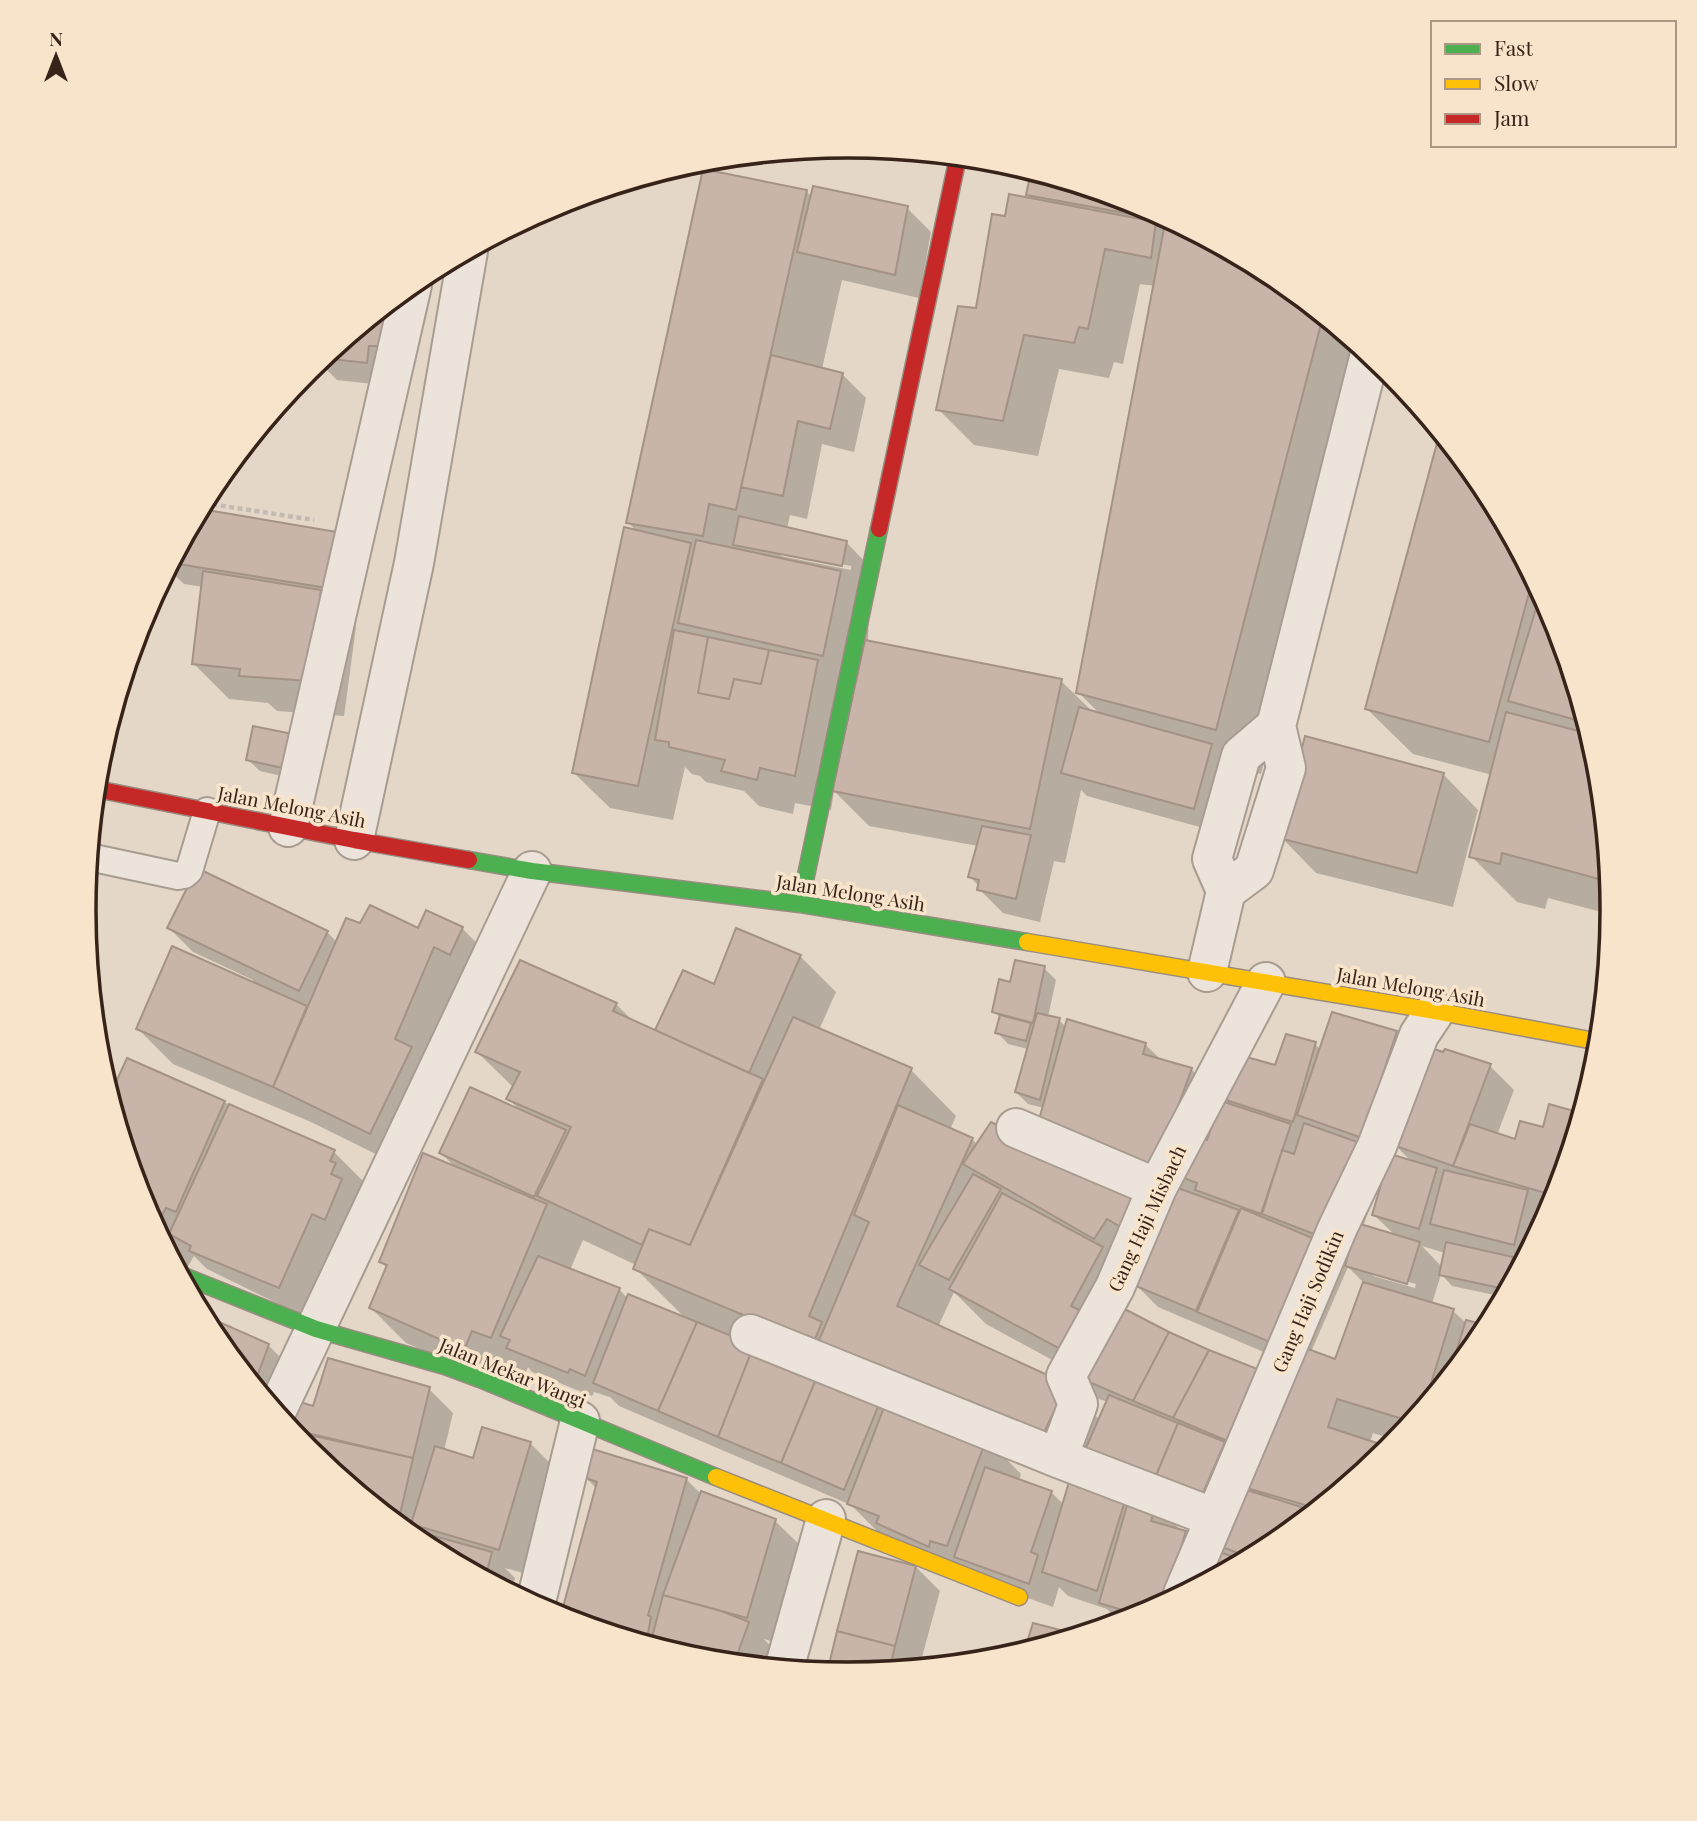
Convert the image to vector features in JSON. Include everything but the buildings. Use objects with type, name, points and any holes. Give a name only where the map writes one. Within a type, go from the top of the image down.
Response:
[{"type":"street","points":[[800,904],[956,166]]},
{"type":"street","points":[[354,840],[414,563],[465,264]]},
{"type":"street","points":[[288,827],[408,302]]},
{"type":"street","points":[[1207,972],[1226,891],[1254,870],[1286,768],[1276,726],[1367,367]]},
{"type":"street","name":"Jalan Melong Asih","points":[[106,791],[532,872],[800,904],[1435,1011],[1589,1040]]},
{"type":"street","points":[[280,1403],[532,872]]},
{"type":"street","name":"Gang Haji Misbach","points":[[1058,1458],[1078,1404],[1066,1376],[1115,1287],[1157,1188],[1266,982]]},
{"type":"street","name":"Gang Haji Sodikin","points":[[1188,1581],[1338,1227],[1377,1146],[1419,1035],[1435,1011]]},
{"type":"street","points":[[1016,1128],[1157,1188]]},
{"type":"street","name":"Jalan Mekar Wangi","points":[[193,1280],[316,1329],[445,1366],[1019,1597]]},
{"type":"street","points":[[750,1334],[1215,1518]]},
{"type":"street","points":[[538,1595],[580,1421]]},
{"type":"street","points":[[787,1660],[826,1518]]},
{"type":"lane","points":[[98,859],[184,875],[189,871],[207,811]]},
{"type":"path","points":[[216,505],[356,525]]},
{"type":"traffic: fast","points":[[800,904],[879,529]]},
{"type":"traffic: fast","points":[[469,860],[532,871],[800,904],[1027,942]]},
{"type":"traffic: fast","points":[[193,1280],[316,1329],[445,1366],[480,1379],[716,1477]]},
{"type":"traffic: slow","points":[[1027,942],[1589,1040]]},
{"type":"traffic: slow","points":[[716,1477],[1019,1597]]},
{"type":"traffic: jam","points":[[879,529],[956,166]]},
{"type":"traffic: jam","points":[[106,791],[469,860]]}]
